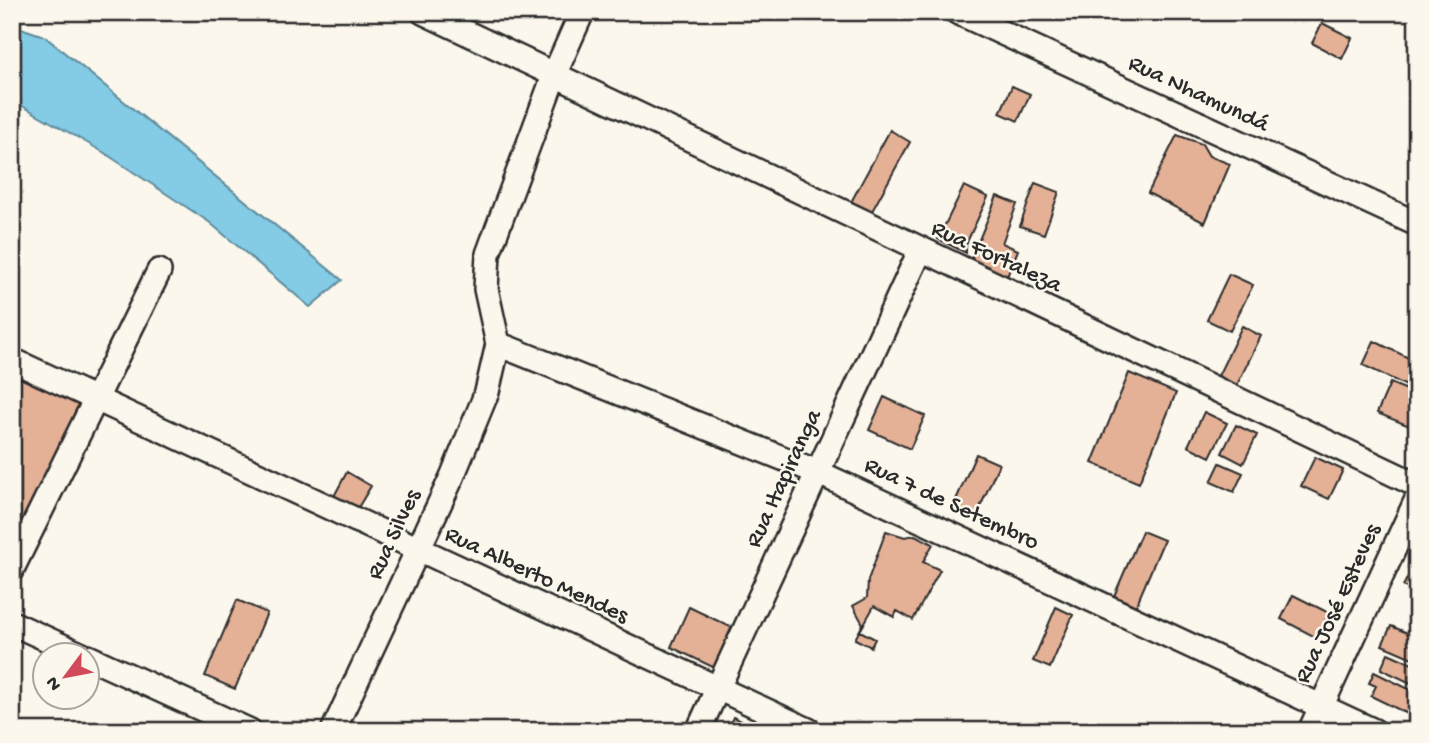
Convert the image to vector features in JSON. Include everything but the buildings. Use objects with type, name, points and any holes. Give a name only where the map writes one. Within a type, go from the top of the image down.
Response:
[{"type":"street","name":"Rua Fortaleza","points":[[424,12],[920,251],[1417,485]]},
{"type":"street","points":[[497,351],[486,289],[488,254],[555,73],[582,12]]},
{"type":"street","name":"Rua Nhamundá","points":[[957,12],[1417,224]]},
{"type":"street","name":"Rua Itapiranga","points":[[698,731],[920,251]]},
{"type":"street","points":[[12,569],[159,271]]},
{"type":"street","name":"Rua 7 de Setembro","points":[[497,351],[817,472],[1374,731]]},
{"type":"street","name":"Rua Silves","points":[[333,731],[475,426],[497,351]]},
{"type":"street","name":"Rua Alberto Mendes","points":[[12,360],[417,551],[810,731]]},
{"type":"street","name":"Rua José Esteves","points":[[1310,731],[1417,499]]},
{"type":"street","points":[[12,623],[55,642]]},
{"type":"street","points":[[102,663],[250,731]]},
{"type":"water","points":[[12,25],[44,36],[342,280],[310,307],[209,222],[103,152],[12,100]]}]
